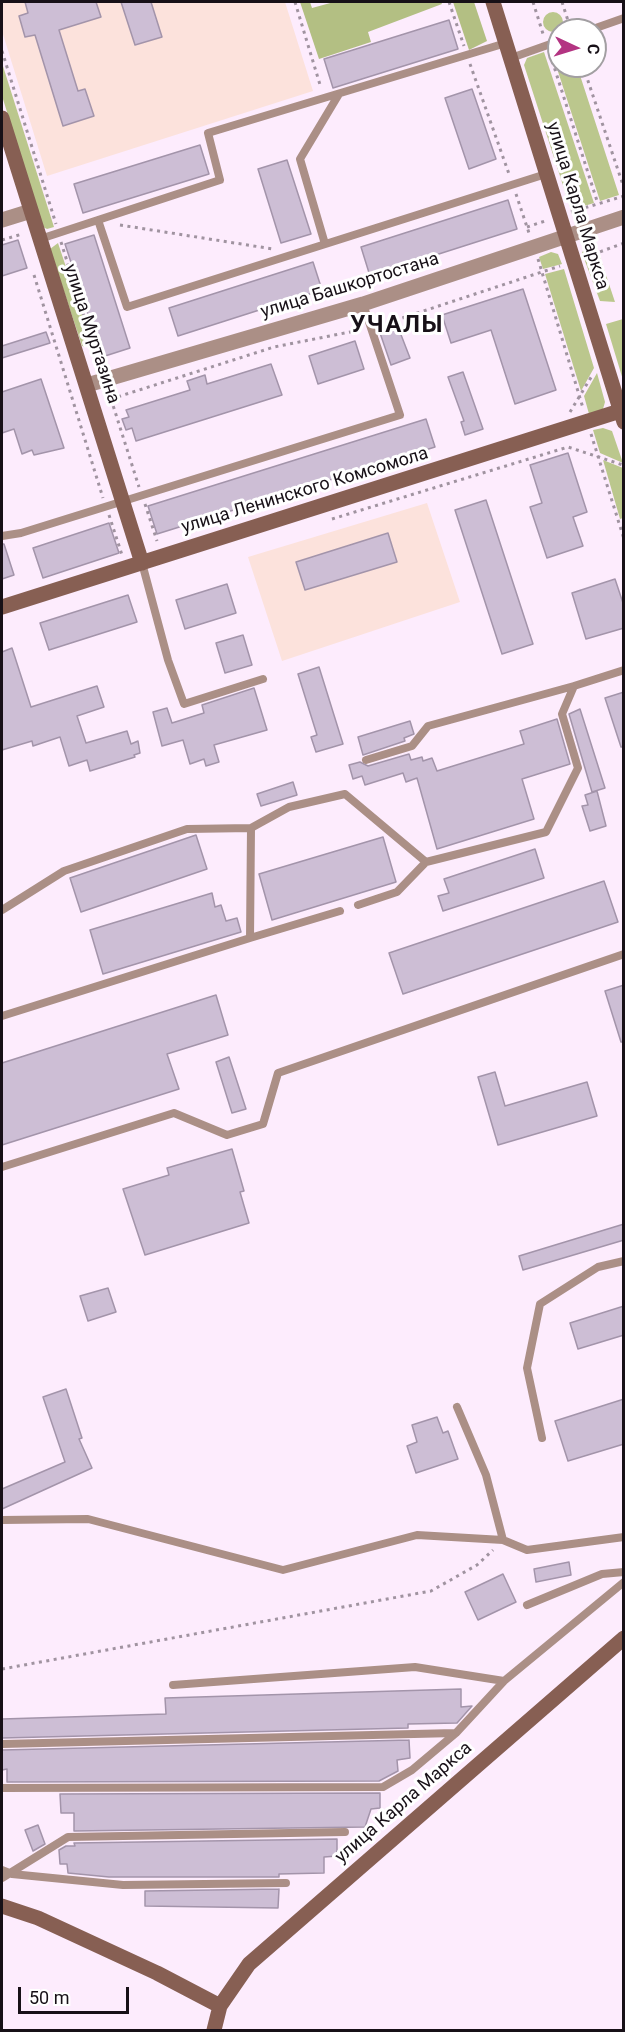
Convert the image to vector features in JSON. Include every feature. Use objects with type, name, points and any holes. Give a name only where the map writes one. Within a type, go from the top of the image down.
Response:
[{"type":"main road","name":"улица Карла Маркса","points":[[493,2],[622,416]]},
{"type":"main road","name":"улица Муртазина","points":[[2,118],[16,215],[40,239],[142,563]]},
{"type":"main road","name":"улица Ленинского Комсомола","points":[[2,607],[587,423],[622,416]]},
{"type":"main road","name":"улица Карла Маркса","points":[[220,2006],[249,1964],[624,1638]]},
{"type":"main road","points":[[2,1906],[49,1923],[220,2006],[214,2031]]},
{"type":"street","name":"улица Башкортостана","points":[[87,385],[363,304],[624,217]]},
{"type":"lane","points":[[607,24],[624,18]]},
{"type":"lane","points":[[40,239],[220,180],[208,133],[468,56],[547,45]]},
{"type":"lane","points":[[325,244],[300,159],[339,94]]},
{"type":"lane","points":[[99,220],[127,307],[546,174]]},
{"type":"lane","points":[[2,536],[21,533],[400,415],[363,304]]},
{"type":"lane","points":[[142,563],[168,660],[184,704],[263,679]]},
{"type":"lane","points":[[366,760],[412,746],[428,726],[624,670]]},
{"type":"lane","points":[[358,905],[397,892],[426,862],[546,832],[578,768],[562,714],[574,686]]},
{"type":"lane","points":[[2,910],[64,871],[187,829],[251,828],[290,807],[345,794],[426,862]]},
{"type":"lane","points":[[250,938],[251,828]]},
{"type":"lane","points":[[2,1016],[340,911]]},
{"type":"lane","points":[[2,1167],[174,1113],[227,1135],[263,1124],[278,1073],[624,954]]},
{"type":"lane","points":[[542,1438],[527,1368],[540,1304],[598,1267],[624,1262]]},
{"type":"lane","points":[[457,1407],[486,1475],[502,1540]]},
{"type":"lane","points":[[2,1520],[88,1519],[283,1570],[417,1535],[502,1540],[527,1550],[624,1537]]},
{"type":"lane","points":[[527,1605],[602,1574],[624,1572]]},
{"type":"lane","points":[[2,1788],[383,1787],[412,1770],[456,1733],[504,1681],[624,1582]]},
{"type":"lane","points":[[173,1685],[415,1667],[504,1681]]},
{"type":"lane","points":[[2,1744],[456,1733]]},
{"type":"lane","points":[[2,1878],[12,1874],[68,1837],[345,1832]]},
{"type":"lane","points":[[2,1870],[12,1874],[123,1885],[286,1883]]},
{"type":"path","points":[[295,2],[324,98]]},
{"type":"path","points":[[449,2],[534,247],[624,539]]},
{"type":"path","points":[[533,2],[547,45]]},
{"type":"path","points":[[562,2],[567,18]]},
{"type":"path","points":[[2,51],[104,379],[158,541]]},
{"type":"path","points":[[558,78],[598,204]]},
{"type":"path","points":[[587,78],[624,188]]},
{"type":"path","points":[[16,215],[25,245]]},
{"type":"path","points":[[99,220],[124,226],[269,248],[291,254]]},
{"type":"path","points":[[2,240],[22,234]]},
{"type":"path","points":[[32,268],[126,568]]},
{"type":"path","points":[[328,520],[568,447],[597,454],[623,465]]},
{"type":"path","points":[[2,1669],[431,1591],[477,1565],[502,1540]]},
{"type":"shaded area","points":[[2,2],[285,2],[313,91],[47,176],[2,31]]},
{"type":"shaded area","points":[[427,503],[460,602],[282,661],[248,557]]},
{"type":"green space","points":[[300,2],[310,2],[312,8],[334,2],[441,2],[442,4],[368,32],[371,42],[319,59]]},
{"type":"green space","points":[[453,2],[474,2],[487,41],[469,50]]},
{"type":"green space","points":[[553,12],[562,18],[547,18],[546,29],[543,22],[546,15]]},
{"type":"green space","points":[[544,52],[547,61],[547,78],[553,78],[594,203],[571,210],[524,65],[527,58]]},
{"type":"green space","points":[[2,63],[54,227],[47,229],[43,227],[2,96]]},
{"type":"green space","points":[[560,78],[581,78],[619,195],[600,201]]},
{"type":"green space","points":[[595,242],[615,302],[600,301],[582,253],[586,245]]},
{"type":"green space","points":[[58,243],[92,345],[86,347],[82,346],[50,249]]},
{"type":"green space","points":[[551,252],[558,254],[562,264],[543,269],[539,257]]},
{"type":"green space","points":[[564,269],[594,368],[581,391],[545,274]]},
{"type":"green space","points":[[624,319],[623,380],[606,324]]},
{"type":"green space","points":[[597,373],[605,402],[603,409],[589,414],[584,396]]},
{"type":"green space","points":[[603,428],[612,431],[623,463],[600,453],[593,430]]},
{"type":"green space","points":[[603,460],[623,468],[623,518],[620,519]]},
{"type":"building","points":[[25,2],[96,2],[101,17],[59,30],[78,91],[85,89],[94,116],[63,126],[35,35],[25,37],[19,16],[28,13]]},
{"type":"building","points":[[121,2],[151,2],[162,37],[135,45]]},
{"type":"building","points":[[449,20],[458,49],[333,88],[324,59]]},
{"type":"building","points":[[472,89],[496,159],[469,169],[445,98]]},
{"type":"building","points":[[200,145],[209,174],[83,213],[74,184]]},
{"type":"building","points":[[287,160],[311,234],[281,243],[258,169]]},
{"type":"building","points":[[508,200],[517,229],[370,276],[361,247]]},
{"type":"building","points":[[94,235],[130,348],[102,357],[65,244]]},
{"type":"building","points":[[18,240],[27,268],[2,276],[2,245]]},
{"type":"building","points":[[313,262],[322,290],[178,336],[169,308]]},
{"type":"building","points":[[523,289],[556,390],[515,404],[491,330],[451,343],[442,315]]},
{"type":"building","points":[[398,327],[410,358],[391,365],[380,333]]},
{"type":"building","points":[[46,332],[50,343],[2,358],[2,346]]},
{"type":"building","points":[[355,341],[364,369],[318,384],[309,356]]},
{"type":"building","points":[[271,364],[282,395],[136,441],[132,428],[126,430],[122,419],[129,417],[126,410],[190,390],[187,381],[205,375],[207,384]]},
{"type":"building","points":[[463,372],[483,429],[465,435],[461,422],[464,421],[448,377]]},
{"type":"building","points":[[41,379],[64,448],[34,455],[32,450],[22,454],[14,429],[2,433],[2,392]]},
{"type":"building","points":[[426,419],[435,447],[157,534],[148,506]]},
{"type":"building","points":[[568,453],[587,512],[573,517],[583,546],[547,558],[530,507],[542,503],[530,465]]},
{"type":"building","points":[[486,500],[533,644],[502,654],[455,510]]},
{"type":"building","points":[[109,523],[119,553],[43,578],[33,548]]},
{"type":"building","points":[[388,533],[397,562],[305,590],[296,562]]},
{"type":"building","points":[[2,544],[4,544],[14,575],[2,579]]},
{"type":"building","points":[[615,579],[624,606],[624,628],[586,639],[572,593]]},
{"type":"building","points":[[227,584],[236,613],[185,629],[176,600]]},
{"type":"building","points":[[128,595],[137,622],[49,650],[40,623]]},
{"type":"building","points":[[243,635],[252,665],[225,673],[216,643]]},
{"type":"building","points":[[12,648],[31,707],[97,686],[104,707],[77,716],[86,743],[127,731],[131,744],[138,741],[140,753],[134,755],[135,757],[90,771],[87,760],[69,766],[60,737],[33,746],[32,741],[2,750],[2,652]]},
{"type":"building","points":[[319,667],[343,744],[316,752],[311,737],[317,735],[298,674]]},
{"type":"building","points":[[254,688],[267,730],[214,745],[219,762],[206,766],[204,759],[190,764],[183,740],[162,746],[153,712],[167,708],[172,723],[204,713],[202,705]]},
{"type":"building","points":[[624,692],[624,747],[621,747],[605,698]]},
{"type":"building","points":[[580,709],[605,788],[592,792],[569,714]]},
{"type":"building","points":[[557,719],[570,764],[522,779],[534,819],[437,849],[417,778],[406,782],[403,773],[365,785],[362,776],[353,779],[349,765],[360,762],[368,766],[409,754],[411,760],[422,757],[423,761],[432,758],[437,771],[524,744],[520,731]]},
{"type":"building","points":[[410,721],[414,734],[404,738],[405,741],[363,755],[358,737]]},
{"type":"building","points":[[293,782],[297,795],[261,806],[257,794]]},
{"type":"building","points":[[597,791],[606,826],[590,831],[582,806],[588,805],[585,795]]},
{"type":"building","points":[[196,835],[207,869],[81,912],[70,878]]},
{"type":"building","points":[[383,837],[396,882],[272,920],[259,874]]},
{"type":"building","points":[[535,849],[544,878],[443,911],[438,896],[449,893],[444,879]]},
{"type":"building","points":[[604,881],[618,922],[403,994],[389,953]]},
{"type":"building","points":[[212,893],[215,907],[221,905],[226,921],[237,918],[241,932],[103,974],[90,930]]},
{"type":"building","points":[[624,985],[624,1042],[621,1042],[605,991]]},
{"type":"building","points":[[216,995],[228,1035],[167,1054],[179,1089],[2,1145],[2,1063]]},
{"type":"building","points":[[229,1057],[246,1109],[232,1113],[216,1062]]},
{"type":"building","points":[[495,1072],[505,1106],[587,1082],[597,1116],[498,1145],[478,1077]]},
{"type":"building","points":[[232,1149],[244,1191],[240,1192],[249,1223],[145,1255],[123,1189],[169,1175],[167,1168]]},
{"type":"building","points":[[624,1224],[624,1240],[523,1270],[519,1256]]},
{"type":"building","points":[[108,1288],[116,1312],[88,1321],[80,1296]]},
{"type":"building","points":[[624,1306],[624,1335],[578,1349],[570,1323]]},
{"type":"building","points":[[66,1389],[82,1438],[79,1439],[92,1468],[2,1509],[2,1489],[65,1462],[43,1397]]},
{"type":"building","points":[[624,1399],[624,1444],[568,1461],[555,1421]]},
{"type":"building","points":[[437,1417],[443,1433],[448,1431],[458,1459],[416,1473],[407,1446],[417,1442],[412,1425]]},
{"type":"building","points":[[569,1562],[571,1575],[536,1582],[534,1569]]},
{"type":"building","points":[[503,1574],[516,1602],[478,1620],[465,1592]]},
{"type":"building","points":[[461,1689],[461,1707],[472,1706],[457,1723],[408,1724],[408,1728],[2,1738],[2,1719],[166,1714],[165,1698]]},
{"type":"building","points":[[409,1740],[410,1758],[397,1760],[398,1771],[379,1781],[7,1782],[7,1769],[2,1770],[2,1750]]},
{"type":"building","points":[[380,1793],[380,1808],[371,1809],[365,1827],[74,1831],[74,1813],[61,1813],[60,1794]]},
{"type":"building","points":[[38,1825],[45,1844],[33,1851],[25,1830]]},
{"type":"building","points":[[337,1839],[337,1856],[324,1857],[324,1873],[279,1874],[279,1877],[109,1877],[68,1873],[67,1864],[60,1864],[59,1850],[66,1846],[75,1846],[74,1843]]},
{"type":"building","points":[[279,1889],[278,1908],[145,1906],[145,1891]]},
{"type":"district","name":"УЧАЛЫ","points":[[397,326]]}]
